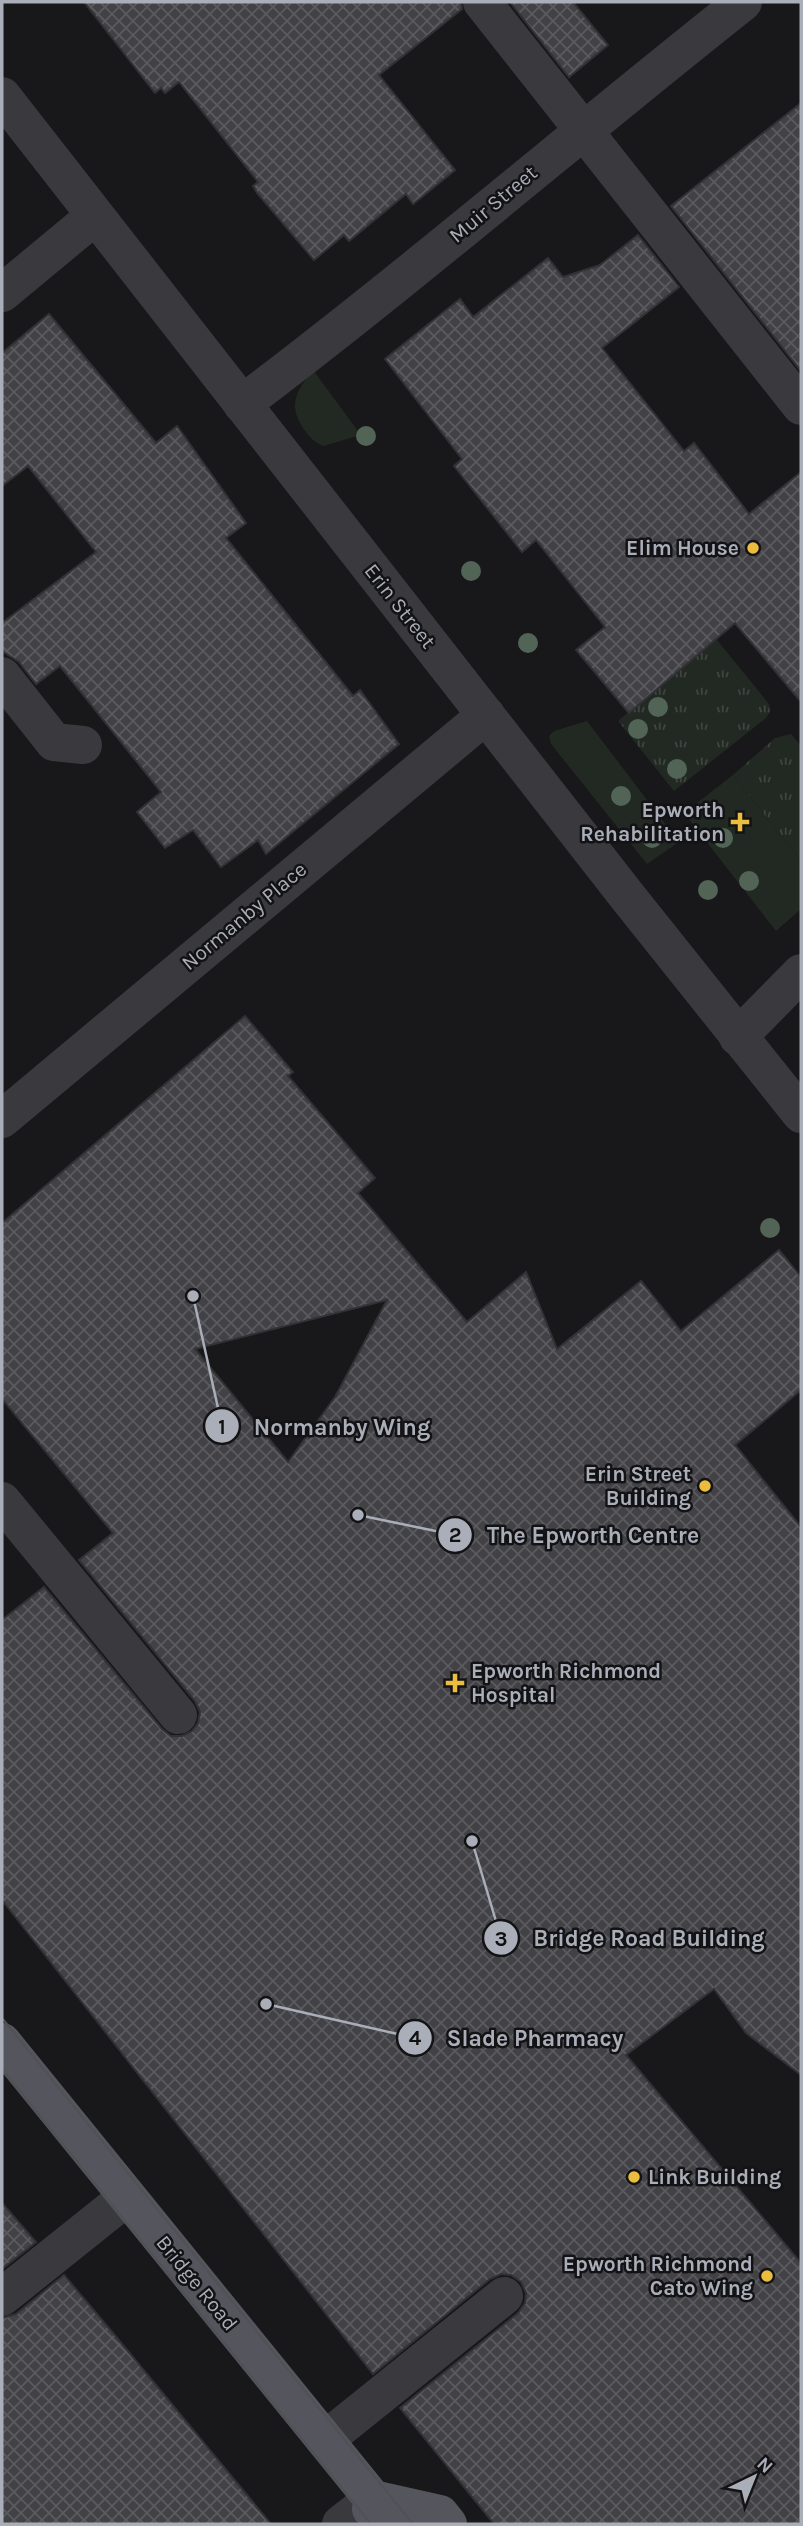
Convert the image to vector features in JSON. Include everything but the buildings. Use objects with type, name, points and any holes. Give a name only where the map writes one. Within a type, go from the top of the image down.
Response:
[{"type":"main road","name":"Bridge Road","points":[[2,2042],[325,2440],[378,2516]]},
{"type":"main road","points":[[378,2516],[440,2514],[448,2524]]},
{"type":"street","points":[[482,2],[801,406]]},
{"type":"street","name":"Muir Street","points":[[242,404],[342,329],[743,2]]},
{"type":"street","name":"Erin Street","points":[[2,96],[801,1114]]},
{"type":"street","points":[[2,293],[95,216]]},
{"type":"street","points":[[7,695],[54,742],[83,746]]},
{"type":"street","name":"Normanby Place","points":[[2,1118],[486,715]]},
{"type":"street","points":[[738,1037],[801,974]]},
{"type":"street","points":[[2,1501],[178,1715]]},
{"type":"street","points":[[2,2297],[127,2197]]},
{"type":"street","points":[[325,2440],[504,2295]]},
{"type":"street","points":[[341,2524],[378,2516]]},
{"type":"green space","points":[[313,370],[361,435],[323,446],[306,432],[295,407],[298,393]]},
{"type":"green space","points":[[716,639],[769,704],[770,712],[674,791],[618,721]]},
{"type":"green space","points":[[587,721],[679,842],[647,864],[551,744],[549,736],[554,731]]},
{"type":"green space","points":[[791,734],[801,746],[801,861],[733,775],[775,738]]},
{"type":"green space","points":[[733,775],[801,861],[801,909],[776,931],[684,813]]},
{"type":"tram line","points":[[2,2018],[413,2524]]},
{"type":"tram line","points":[[2,2069],[371,2524]]},
{"type":"place","name":"Elim House","points":[[753,548]]},
{"type":"place","name":"Epworth Rehabilitation","points":[[740,822]]},
{"type":"place","name":"Normanby Wing","points":[[193,1296]]},
{"type":"place","name":"Erin Street Building","points":[[705,1486]]},
{"type":"place","name":"The Epworth Centre","points":[[358,1515]]},
{"type":"place","name":"Epworth Richmond Hospital","points":[[455,1683]]},
{"type":"place","name":"Bridge Road Building","points":[[472,1841]]},
{"type":"place","name":"Slade Pharmacy","points":[[266,2004]]},
{"type":"place","name":"Link Building","points":[[634,2177]]},
{"type":"place","name":"Epworth Richmond Cato Wing","points":[[767,2276]]}]
